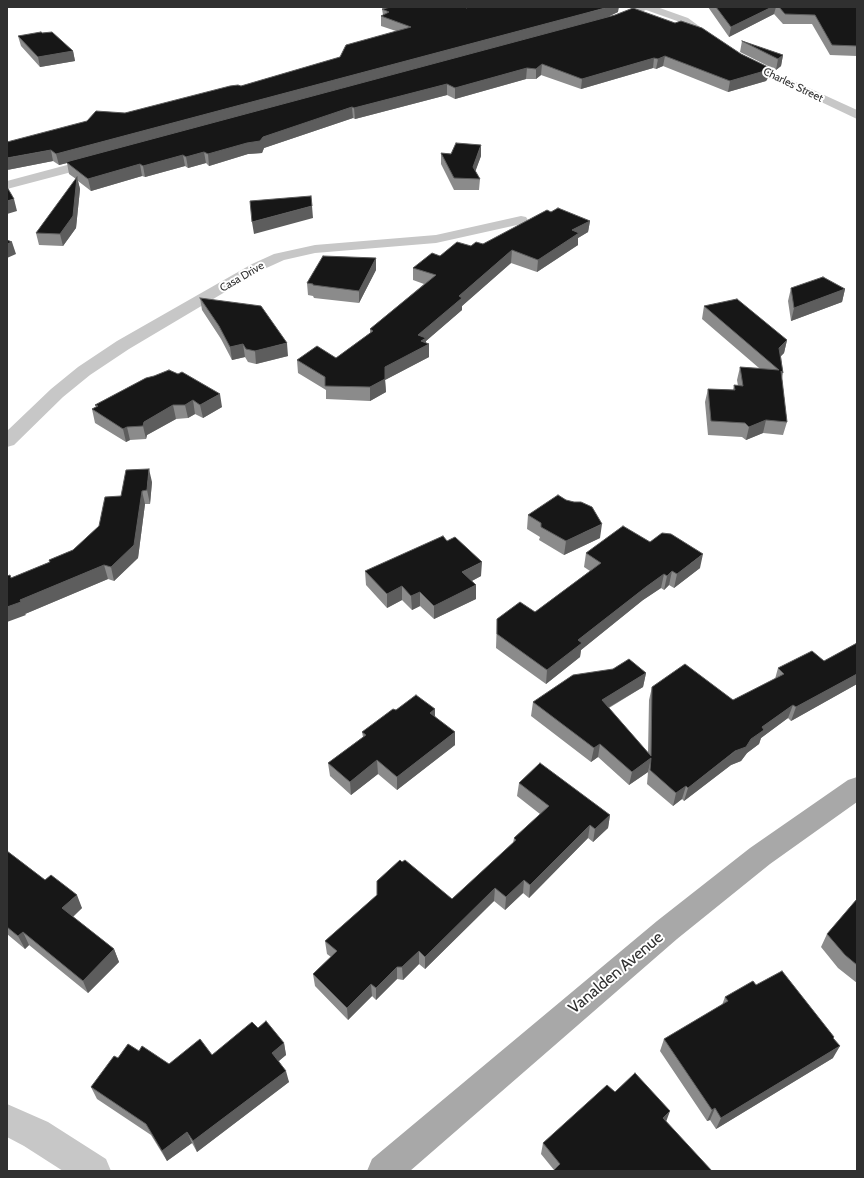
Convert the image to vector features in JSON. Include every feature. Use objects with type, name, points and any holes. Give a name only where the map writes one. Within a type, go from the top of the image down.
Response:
[{"type":"main road","name":"Vanalden Avenue","points":[[384,1171],[667,930],[760,856],[857,788]]},
{"type":"street","points":[[596,24],[646,7],[684,20],[723,46]]},
{"type":"street","name":"Charles Street","points":[[735,55],[744,61],[857,115]]},
{"type":"street","points":[[7,185],[111,157]]},
{"type":"street","name":"Casa Drive","points":[[7,440],[57,393],[84,371],[120,347],[257,267],[279,257],[315,249],[436,239],[521,220]]},
{"type":"street","points":[[7,1120],[36,1134],[94,1171]]},
{"type":"building","points":[[391,7],[609,7],[56,154],[51,150],[7,158],[7,142],[87,121],[96,111],[125,113],[230,86],[241,86],[340,57],[346,45],[411,27],[381,16],[389,12],[382,9]]},
{"type":"building","points":[[716,7],[772,7],[731,27]]},
{"type":"building","points":[[779,7],[857,7],[857,46],[832,45],[815,15],[785,14]]},
{"type":"building","points":[[633,8],[675,23],[681,21],[702,28],[741,54],[770,68],[768,70],[730,81],[665,56],[582,79],[542,64],[536,69],[527,68],[455,88],[447,84],[354,108],[352,107],[263,137],[260,141],[247,143],[208,154],[204,152],[186,157],[183,155],[143,166],[140,164],[88,179],[66,162],[615,15]]},
{"type":"building","points":[[41,32],[52,32],[73,51],[38,57],[18,36]]},
{"type":"building","points":[[742,41],[783,55],[778,59]]},
{"type":"building","points":[[456,143],[481,145],[473,167],[480,179],[454,178],[441,153],[451,154]]},
{"type":"building","points":[[77,177],[73,216],[60,234],[36,233]]},
{"type":"building","points":[[7,187],[14,199],[7,201]]},
{"type":"building","points":[[311,196],[312,206],[252,222],[250,201]]},
{"type":"building","points":[[558,208],[590,221],[572,230],[579,233],[538,260],[512,250],[459,296],[462,298],[418,335],[426,338],[421,341],[429,344],[385,367],[385,379],[370,387],[325,386],[325,377],[297,360],[317,346],[336,358],[373,331],[370,329],[436,275],[413,268],[432,253],[440,256],[457,242],[471,246],[476,242],[483,244],[547,210],[551,212]]},
{"type":"building","points":[[323,256],[376,258],[359,291],[307,283]]},
{"type":"building","points":[[823,277],[845,289],[794,308],[791,288]]},
{"type":"building","points":[[200,298],[261,306],[287,343],[255,351],[246,349],[243,344],[230,347],[219,326]]},
{"type":"building","points":[[737,299],[787,340],[779,348],[783,373],[781,371],[787,422],[766,420],[749,427],[745,423],[711,421],[708,389],[735,390],[734,385],[743,386],[740,367],[779,370],[704,306]]},
{"type":"building","points":[[169,370],[178,374],[182,372],[220,394],[200,405],[193,400],[185,405],[173,405],[144,422],[143,426],[127,427],[123,429],[92,409],[98,406],[95,405],[146,378]]},
{"type":"building","points":[[149,469],[147,490],[142,491],[134,545],[111,567],[104,565],[20,600],[21,602],[7,607],[7,576],[10,575],[11,578],[50,562],[49,560],[73,550],[99,526],[105,497],[121,496],[126,470]]},
{"type":"building","points":[[558,495],[566,500],[581,502],[592,507],[602,524],[566,541],[541,527],[541,523],[528,515]]},
{"type":"building","points":[[623,526],[650,542],[662,533],[671,534],[703,554],[677,574],[672,571],[667,576],[664,574],[646,587],[578,640],[582,643],[547,670],[497,634],[497,619],[520,602],[535,612],[601,563],[586,553]]},
{"type":"building","points":[[443,536],[447,541],[455,537],[482,562],[462,572],[476,585],[434,606],[420,592],[411,596],[402,586],[387,594],[365,571]]},
{"type":"building","points":[[857,643],[857,674],[796,707],[793,705],[762,727],[764,730],[751,739],[746,747],[735,751],[688,788],[686,786],[676,793],[650,770],[651,758],[632,772],[600,744],[594,748],[533,702],[573,675],[613,669],[629,659],[646,673],[602,700],[651,756],[652,687],[685,664],[733,700],[784,674],[778,668],[812,651],[824,661]]},
{"type":"building","points":[[416,695],[435,709],[430,713],[455,732],[397,777],[377,760],[350,782],[328,763],[366,735],[362,732],[393,709],[396,710]]},
{"type":"building","points":[[540,763],[610,815],[595,829],[590,825],[530,885],[524,880],[506,897],[495,888],[425,957],[419,951],[402,967],[397,967],[376,988],[371,984],[347,1008],[313,974],[337,951],[325,941],[377,895],[377,881],[400,860],[402,862],[405,860],[452,899],[516,840],[514,838],[549,806],[519,783]]},
{"type":"building","points":[[7,851],[45,880],[51,875],[77,895],[62,908],[114,949],[83,981],[23,932],[18,936],[7,927]]},
{"type":"building","points":[[857,899],[857,965],[845,955],[827,934]]},
{"type":"building","points":[[782,971],[840,1046],[721,1118],[715,1108],[712,1110],[664,1039],[728,1001],[725,997],[753,981],[756,985]]},
{"type":"building","points":[[266,1021],[284,1043],[272,1053],[286,1071],[193,1141],[187,1132],[162,1151],[146,1124],[91,1087],[114,1056],[118,1058],[128,1044],[139,1051],[142,1046],[169,1064],[200,1039],[212,1055],[252,1022],[258,1028]]},
{"type":"building","points":[[635,1073],[670,1111],[663,1118],[712,1171],[553,1171],[560,1164],[543,1143],[607,1085],[615,1092]]}]
